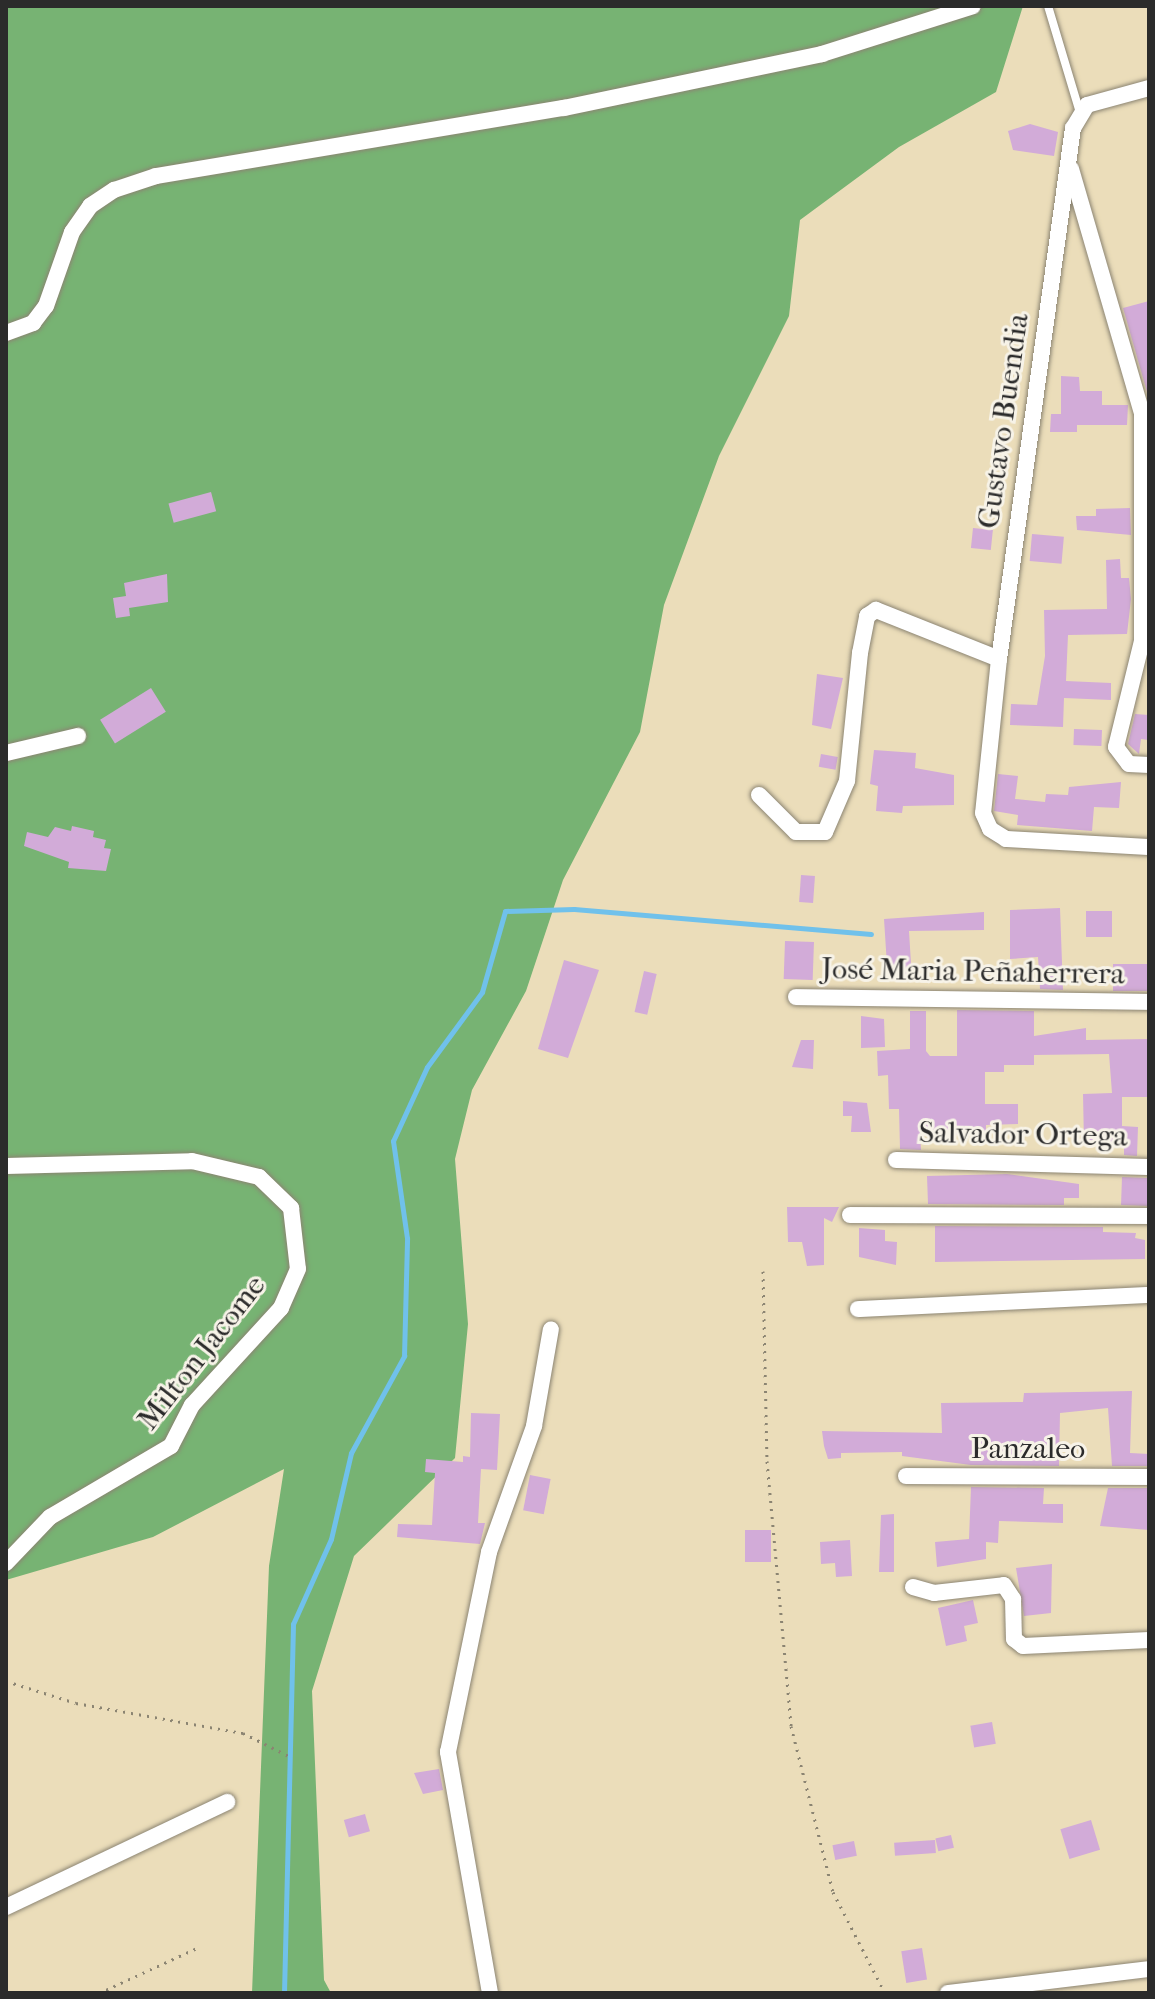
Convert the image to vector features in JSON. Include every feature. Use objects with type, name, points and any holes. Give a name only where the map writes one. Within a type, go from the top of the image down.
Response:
[{"type":"street","points":[[6,333],[33,323],[46,306],[72,232],[90,206],[114,190],[156,176],[564,108],[822,54],[973,6]]},
{"type":"street","points":[[1081,113],[1087,105],[1149,88]]},
{"type":"street","name":"Gustavo Buendia","points":[[1081,113],[1073,128],[999,659],[983,813],[990,829],[1006,839],[1149,847]]},
{"type":"street","points":[[1069,162],[1142,414],[1146,641],[1116,747],[1129,764],[1149,765]]},
{"type":"street","points":[[759,795],[796,832],[825,832],[847,781],[860,653],[867,616],[876,610],[999,659]]},
{"type":"street","points":[[6,753],[78,736]]},
{"type":"street","name":"José Maria Peñaherrera","points":[[796,997],[1149,1002]]},
{"type":"street","name":"Salvador Ortega","points":[[896,1160],[1149,1167]]},
{"type":"street","name":"Milton Jacome","points":[[6,1166],[192,1161],[259,1177],[291,1208],[298,1269],[281,1308],[192,1405],[171,1446],[50,1517],[6,1563]]},
{"type":"street","points":[[850,1215],[1149,1216]]},
{"type":"street","points":[[858,1309],[1149,1295]]},
{"type":"street","points":[[490,1993],[448,1752],[489,1552],[534,1426],[551,1329]]},
{"type":"street","name":"Panzaleo","points":[[906,1476],[1149,1477]]},
{"type":"street","points":[[913,1587],[934,1593],[1004,1585],[1013,1599],[1014,1639],[1023,1646],[1149,1640]]},
{"type":"street","points":[[6,1907],[227,1802]]},
{"type":"street","points":[[948,1993],[1149,1969]]},
{"type":"lane","points":[[1048,6],[1081,113]]},
{"type":"path","points":[[763,1271],[767,1461],[791,1726],[833,1892],[885,1993]]},
{"type":"path","points":[[6,1681],[76,1703],[243,1733],[289,1756]]},
{"type":"path","points":[[99,1993],[199,1947]]},
{"type":"green space","points":[[6,6],[1023,6],[996,92],[899,147],[800,220],[789,316],[719,456],[664,605],[640,732],[563,880],[526,991],[472,1090],[455,1159],[468,1324],[455,1458],[354,1556],[312,1691],[324,1980],[331,1993],[252,1993],[269,1566],[284,1469],[153,1537],[6,1580]]},
{"type":"building","points":[[1030,124],[1058,132],[1054,156],[1013,150],[1008,131]]},
{"type":"building","points":[[1149,301],[1149,399],[1123,308]]},
{"type":"building","points":[[1061,376],[1079,377],[1080,391],[1102,391],[1102,405],[1128,405],[1127,425],[1077,425],[1077,432],[1050,432],[1051,414],[1061,414]]},
{"type":"building","points":[[211,492],[216,511],[174,523],[168,503]]},
{"type":"building","points":[[1130,508],[1131,535],[1077,530],[1076,516],[1096,516],[1096,509]]},
{"type":"building","points":[[973,528],[993,530],[991,550],[971,548]]},
{"type":"building","points":[[1032,534],[1064,537],[1062,564],[1030,561]]},
{"type":"building","points":[[1120,559],[1121,578],[1129,578],[1131,599],[1127,634],[1068,635],[1066,681],[1111,683],[1111,700],[1064,698],[1063,727],[1010,725],[1011,704],[1037,705],[1045,656],[1044,610],[1107,609],[1106,560]]},
{"type":"building","points":[[167,574],[168,602],[129,608],[130,616],[116,618],[113,598],[126,596],[124,583]]},
{"type":"building","points":[[817,674],[843,678],[831,729],[812,725]]},
{"type":"building","points":[[151,688],[166,712],[115,744],[100,720]]},
{"type":"building","points":[[1135,714],[1149,715],[1148,740],[1141,739],[1139,754],[1128,744]]},
{"type":"building","points":[[1074,729],[1102,730],[1101,746],[1073,745]]},
{"type":"building","points":[[874,750],[916,753],[915,768],[954,775],[954,805],[903,806],[902,813],[876,811],[878,786],[870,784]]},
{"type":"building","points":[[821,754],[838,757],[835,770],[819,767]]},
{"type":"building","points":[[998,774],[1018,776],[1015,799],[1045,802],[1046,794],[1068,795],[1069,787],[1121,782],[1119,808],[1094,807],[1092,831],[1017,825],[1018,815],[994,811]]},
{"type":"building","points":[[72,826],[94,831],[93,837],[106,840],[104,848],[111,849],[106,871],[68,868],[69,862],[24,846],[27,832],[48,837],[55,827],[71,831]]},
{"type":"building","points":[[801,875],[815,876],[813,903],[799,902]]},
{"type":"building","points":[[1060,908],[1063,990],[1040,989],[1038,957],[1010,959],[1010,910]]},
{"type":"building","points":[[1086,911],[1112,911],[1112,937],[1086,937]]},
{"type":"building","points":[[984,912],[984,930],[909,931],[912,980],[888,981],[884,919]]},
{"type":"building","points":[[785,941],[814,942],[813,980],[784,979]]},
{"type":"building","points":[[564,960],[599,970],[568,1058],[538,1049]]},
{"type":"building","points":[[1113,964],[1149,964],[1149,991],[1113,991]]},
{"type":"building","points":[[644,971],[657,974],[647,1015],[635,1012]]},
{"type":"building","points":[[957,1010],[1034,1011],[1034,1036],[1086,1028],[1086,1040],[1149,1039],[1149,1097],[1122,1097],[1122,1126],[1138,1127],[1137,1156],[1124,1155],[1124,1144],[1084,1143],[1083,1094],[1112,1093],[1109,1054],[1034,1055],[1034,1065],[1004,1065],[1004,1072],[985,1072],[985,1104],[1018,1104],[1018,1124],[986,1125],[986,1135],[920,1134],[921,1150],[900,1149],[899,1109],[889,1109],[888,1075],[878,1076],[877,1051],[910,1049],[910,1011],[926,1011],[926,1051],[930,1056],[957,1056]]},
{"type":"building","points":[[861,1016],[884,1019],[885,1047],[861,1048]]},
{"type":"building","points":[[801,1040],[814,1040],[813,1069],[792,1067]]},
{"type":"building","points":[[843,1101],[867,1103],[871,1132],[851,1132],[852,1116],[843,1116]]},
{"type":"building","points":[[1007,1174],[1079,1184],[1079,1198],[1064,1198],[1064,1205],[928,1204],[927,1176]]},
{"type":"building","points":[[1122,1177],[1149,1178],[1148,1206],[1121,1205]]},
{"type":"building","points":[[787,1207],[839,1207],[832,1222],[824,1218],[824,1265],[807,1266],[802,1242],[788,1242]]},
{"type":"building","points":[[935,1226],[1103,1227],[1103,1232],[1136,1233],[1135,1238],[1145,1240],[1145,1259],[935,1262]]},
{"type":"building","points":[[859,1228],[885,1230],[885,1241],[897,1242],[896,1265],[859,1257]]},
{"type":"building","points":[[1132,1391],[1130,1453],[1149,1454],[1149,1466],[1112,1466],[1108,1408],[1060,1413],[1059,1466],[971,1465],[902,1456],[902,1452],[841,1453],[841,1458],[828,1459],[824,1446],[822,1431],[942,1433],[941,1403],[1023,1402],[1024,1393]]},
{"type":"building","points":[[471,1413],[500,1414],[497,1470],[481,1469],[478,1523],[485,1523],[480,1544],[397,1537],[398,1524],[432,1525],[435,1473],[425,1472],[426,1459],[463,1462],[463,1456],[470,1457]]},
{"type":"building","points":[[530,1475],[551,1479],[544,1514],[523,1510]]},
{"type":"building","points":[[971,1487],[1044,1488],[1043,1504],[1063,1504],[1063,1523],[999,1521],[998,1543],[986,1542],[986,1559],[937,1567],[935,1542],[969,1539]]},
{"type":"building","points":[[1108,1488],[1149,1488],[1149,1530],[1100,1526]]},
{"type":"building","points":[[894,1514],[894,1572],[879,1572],[881,1515]]},
{"type":"building","points":[[745,1530],[771,1530],[771,1562],[745,1562]]},
{"type":"building","points":[[850,1540],[852,1576],[836,1577],[835,1563],[821,1564],[820,1542]]},
{"type":"building","points":[[1052,1564],[1051,1613],[1024,1616],[1016,1568]]},
{"type":"building","points":[[973,1600],[978,1623],[964,1626],[967,1641],[946,1646],[938,1608]]},
{"type":"building","points":[[992,1722],[996,1744],[974,1747],[970,1726]]},
{"type":"building","points":[[439,1769],[443,1790],[423,1794],[414,1773]]},
{"type":"building","points":[[365,1814],[370,1831],[349,1837],[344,1820]]},
{"type":"building","points":[[1091,1820],[1100,1850],[1069,1859],[1060,1829]]},
{"type":"building","points":[[951,1835],[954,1848],[938,1851],[935,1839]]},
{"type":"building","points":[[935,1840],[936,1853],[895,1856],[894,1843]]},
{"type":"building","points":[[854,1841],[857,1856],[835,1860],[832,1845]]},
{"type":"building","points":[[922,1948],[927,1980],[906,1983],[901,1951]]},
{"type":"waterway","points":[[284,1993],[293,1624],[331,1539],[351,1453],[404,1356],[407,1238],[393,1141],[427,1067],[482,992],[505,911],[574,909],[871,934]]}]
